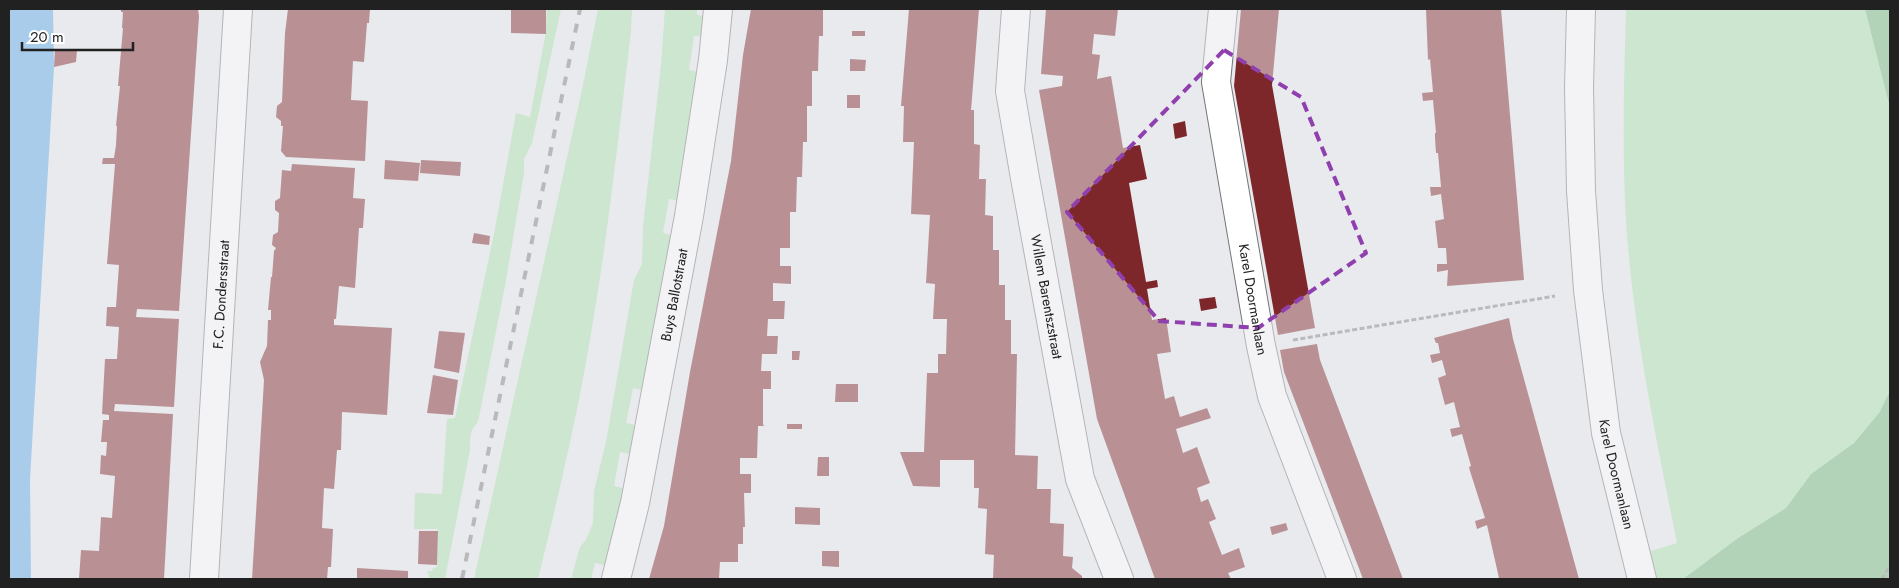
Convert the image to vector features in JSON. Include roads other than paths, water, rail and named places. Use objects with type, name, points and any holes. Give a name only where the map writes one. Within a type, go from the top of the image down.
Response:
[{"type":"street","name":"F.C. Dondersstraat","points":[[204,579],[238,9]]},
{"type":"street","name":"Buys Ballotstraat","points":[[616,579],[635,503],[689,216],[718,9]]},
{"type":"street","name":"Willem Barentszstraat","points":[[1016,9],[1010,91],[1018,139],[1080,479],[1118,579]]},
{"type":"street","name":"Karel Doormanlaan","points":[[1223,9],[1216,82],[1261,346],[1272,396],[1342,579]]},
{"type":"street","name":"Karel Doormanlaan","points":[[1581,9],[1579,88],[1581,191],[1588,290],[1606,432],[1642,579]]},
{"type":"water","points":[[9,9],[53,9],[54,67],[30,479],[31,579],[9,579]]},
{"type":"railway","points":[[462,579],[580,9]]}]
